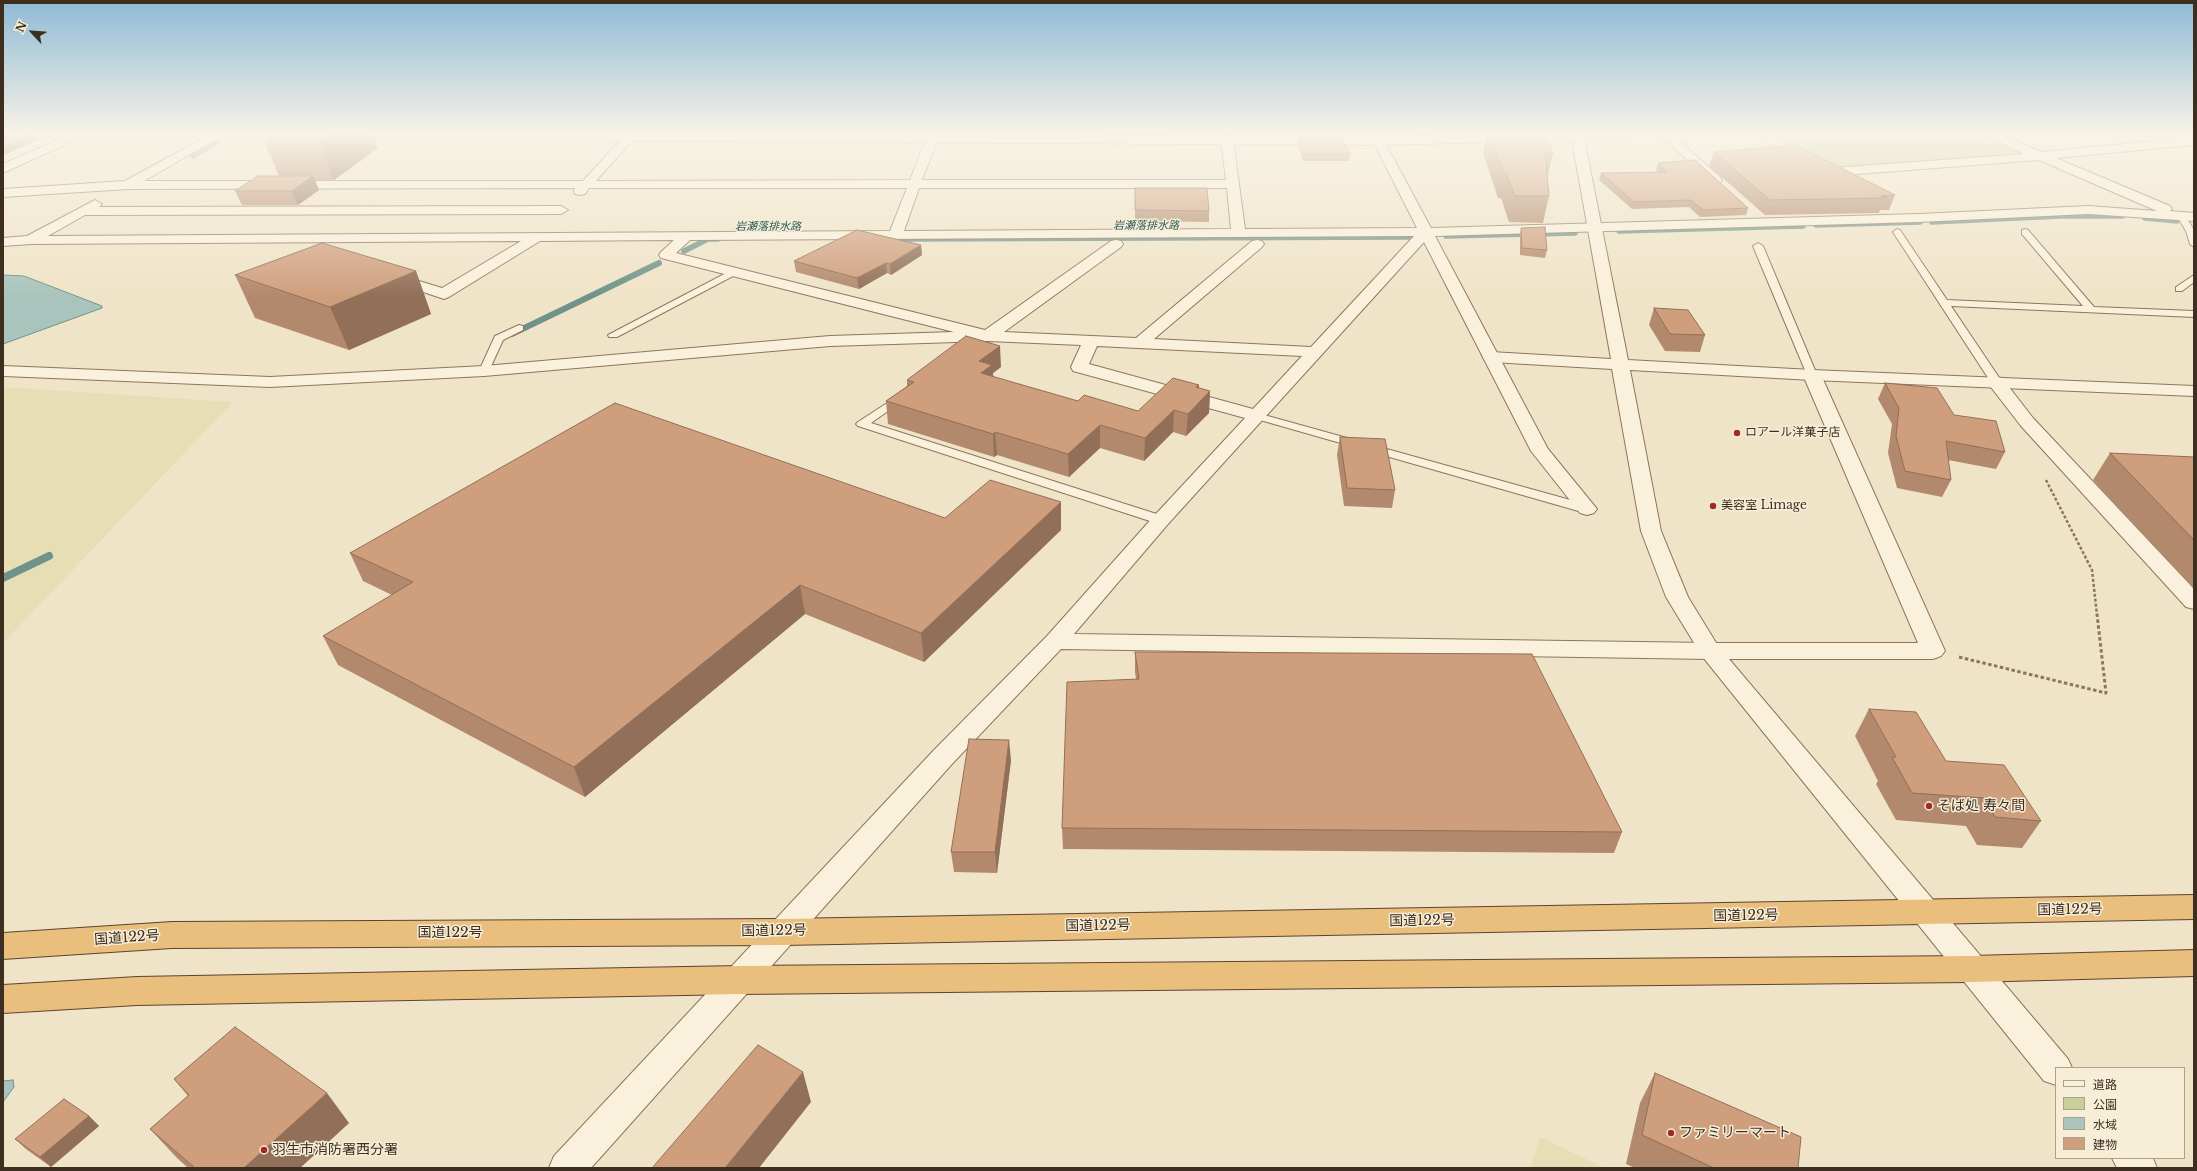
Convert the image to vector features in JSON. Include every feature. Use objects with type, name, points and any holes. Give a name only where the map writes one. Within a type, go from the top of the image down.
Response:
[{"type":"highway","name":"国道122号","points":[[3,946],[172,935],[783,932],[2194,908]]},
{"type":"highway","points":[[3,999],[137,991],[740,980],[1971,969],[2194,963]]},
{"type":"street","points":[[3,193],[87,188]]},
{"type":"street","points":[[31,240],[123,188]]},
{"type":"street","points":[[284,239],[353,188]]},
{"type":"street","points":[[379,273],[444,294],[537,238],[582,188]]},
{"type":"street","points":[[895,235],[913,188]]},
{"type":"street","points":[[1233,188],[1239,234]]},
{"type":"street","points":[[1402,188],[1540,451],[1586,509]]},
{"type":"street","points":[[1588,188],[1651,531],[1677,597],[1710,651],[1926,912],[1971,969],[2055,1069]]},
{"type":"street","points":[[2118,188],[2187,216]]},
{"type":"street","points":[[1899,207],[1919,218]]},
{"type":"street","points":[[82,211],[561,210]]},
{"type":"street","points":[[1751,210],[1762,221]]},
{"type":"street","points":[[3,242],[31,240],[1426,232],[1595,228],[1762,221],[1919,218],[2088,210],[2187,216]]},
{"type":"street","points":[[567,1168],[943,757],[1055,641],[1161,520],[1426,232]]},
{"type":"street","points":[[687,236],[666,255],[732,273],[988,336],[1116,244]]},
{"type":"street","points":[[354,252],[369,238]]},
{"type":"street","points":[[1140,343],[1257,244]]},
{"type":"street","points":[[3,371],[270,382],[484,371],[830,341],[988,336],[1316,352]]},
{"type":"street","points":[[1092,340],[1079,366],[1257,416]]},
{"type":"street","points":[[1491,357],[1812,375],[2194,391]]},
{"type":"street","points":[[1055,641],[1710,651],[1933,651],[1812,375]]},
{"type":"street","points":[[1996,382],[2027,422],[2194,602]]},
{"type":"street","points":[[2131,1159],[2138,1168]]},
{"type":"lane","points":[[2187,216],[2194,244]]},
{"type":"lane","points":[[1897,232],[1996,382]]},
{"type":"lane","points":[[2025,232],[2091,309]]},
{"type":"lane","points":[[1758,246],[1812,375]]},
{"type":"lane","points":[[613,335],[732,273]]},
{"type":"lane","points":[[2179,289],[2194,278]]},
{"type":"lane","points":[[1943,303],[2194,314]]},
{"type":"lane","points":[[484,371],[499,338],[519,328]]},
{"type":"lane","points":[[969,349],[988,336]]},
{"type":"lane","points":[[913,389],[862,424],[1161,520]]},
{"type":"lane","points":[[1257,416],[1586,509]]},
{"type":"path","points":[[1933,651],[2106,694],[2092,570],[2045,478]]},
{"type":"shaded area","points":[[3,387],[233,402],[3,643]]},
{"type":"shaded area","points":[[1540,1137],[1605,1168],[1530,1168]]},
{"type":"water","points":[[3,275],[24,276],[102,306],[102,308],[3,344]]},
{"type":"water","points":[[13,1080],[14,1087],[3,1102],[3,1081]]},
{"type":"building","points":[[240,188],[297,188],[292,191],[235,191]]},
{"type":"building","points":[[1135,188],[1207,188],[1209,211],[1135,210]]},
{"type":"building","points":[[1512,188],[1548,188],[1549,196],[1515,196]]},
{"type":"building","points":[[1618,188],[1726,188],[1748,208],[1703,210],[1691,200],[1634,202]]},
{"type":"building","points":[[1756,188],[1880,188],[1895,195],[1881,196],[1885,198],[1770,200]]},
{"type":"building","points":[[1545,227],[1547,250],[1522,248],[1521,228]]},
{"type":"building","points":[[857,230],[921,245],[890,264],[886,263],[857,278],[794,261]]},
{"type":"building","points":[[322,243],[416,271],[330,307],[235,275]]},
{"type":"building","points":[[1654,308],[1688,310],[1705,335],[1670,334]]},
{"type":"building","points":[[966,336],[1000,346],[979,361],[992,365],[981,373],[1078,401],[1084,395],[1138,411],[1173,378],[1199,385],[1196,387],[1210,391],[1188,414],[1174,410],[1145,438],[1100,425],[1068,454],[995,432],[993,434],[886,401],[914,382],[907,380]]},
{"type":"building","points":[[1885,383],[1937,388],[1954,415],[1996,421],[2005,452],[1946,441],[1951,480],[1905,471],[1896,436],[1899,408]]},
{"type":"building","points":[[615,403],[945,518],[990,480],[1061,502],[921,633],[800,585],[574,767],[323,636],[413,582],[350,553]]},
{"type":"building","points":[[1340,437],[1385,439],[1395,490],[1347,488]]},
{"type":"building","points":[[2110,453],[2194,457],[2194,540]]},
{"type":"building","points":[[1135,652],[1532,654],[1622,832],[1062,828],[1067,682],[1139,679]]},
{"type":"building","points":[[1869,709],[1916,712],[1946,761],[2004,765],[2041,821],[1995,817],[1984,798],[1912,793],[1892,757],[1896,757]]},
{"type":"building","points":[[969,739],[1009,740],[995,852],[951,852]]},
{"type":"building","points":[[235,1027],[327,1093],[244,1168],[195,1168],[150,1129],[189,1095],[174,1079]]},
{"type":"building","points":[[758,1045],[803,1072],[725,1168],[652,1168]]},
{"type":"building","points":[[1655,1073],[1801,1137],[1798,1168],[1714,1168],[1642,1135]]},
{"type":"building","points":[[64,1099],[89,1116],[40,1157],[15,1139]]},
{"type":"waterway","name":"岩瀬落排水路","points":[[1932,222],[2061,216],[2122,216]]},
{"type":"waterway","name":"岩瀬落排水路","points":[[2145,218],[2177,221]]},
{"type":"waterway","name":"岩瀬落排水路","points":[[1816,225],[1920,222]]},
{"type":"waterway","name":"岩瀬落排水路","points":[[1619,231],[1803,226]]},
{"type":"waterway","name":"岩瀬落排水路","points":[[1446,236],[1575,233]]},
{"type":"waterway","name":"岩瀬落排水路","points":[[902,239],[1411,237]]},
{"type":"waterway","name":"岩瀬落排水路","points":[[684,251],[708,239],[718,239]]},
{"type":"waterway","name":"岩瀬落排水路","points":[[512,334],[659,263]]},
{"type":"waterway","name":"岩瀬落排水路","points":[[3,578],[49,556]]},
{"type":"place","name":"ロアール洋菓子店","points":[[1737,433]]},
{"type":"place","name":"美容室 Limage","points":[[1713,506]]},
{"type":"place","name":"そば処 寿々間","points":[[1929,806]]},
{"type":"place","name":"ファミリーマート","points":[[1671,1133]]},
{"type":"place","name":"羽生市消防署西分署","points":[[264,1150]]}]
